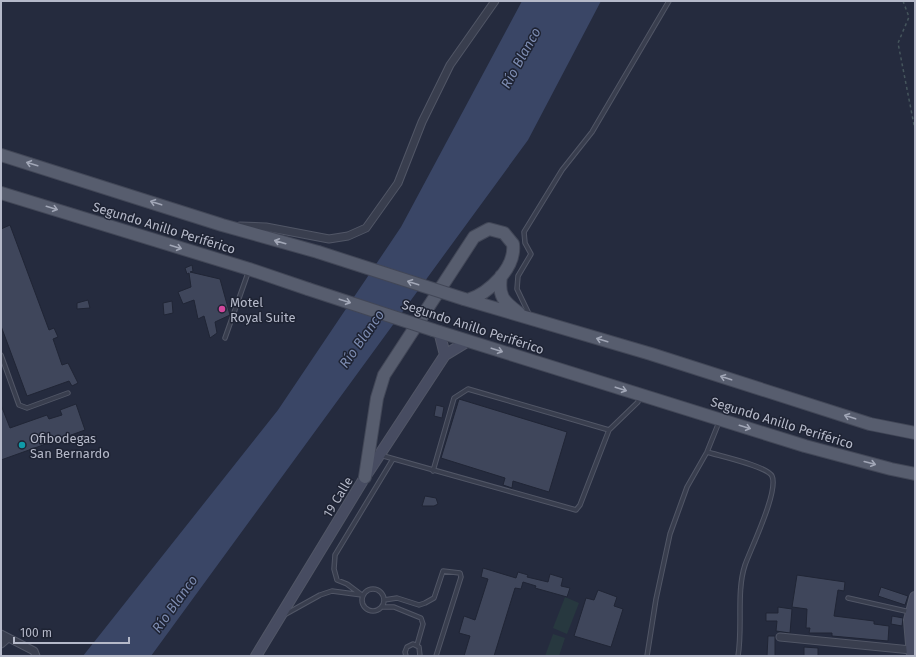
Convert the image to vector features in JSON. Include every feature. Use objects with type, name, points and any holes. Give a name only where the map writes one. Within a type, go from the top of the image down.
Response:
[{"type":"main road","name":"Segundo Anillo Periférico","points":[[1,155],[222,225],[318,252],[466,299],[651,354],[870,424],[915,433]]},
{"type":"main road","name":"Segundo Anillo Periférico","points":[[1,193],[249,269],[639,395],[805,446],[915,474]]},
{"type":"main road","points":[[365,477],[376,398],[384,376],[471,242],[481,232],[489,229],[504,233],[513,244],[514,250],[512,259],[501,276],[482,294],[466,299]]},
{"type":"main road","points":[[501,276],[499,288],[503,299],[529,318]]},
{"type":"main road","points":[[436,330],[446,355]]},
{"type":"main road","name":"19 Calle","points":[[256,656],[365,477],[446,355],[468,341]]},
{"type":"main road","points":[[908,652],[910,612],[915,598]]},
{"type":"street","points":[[222,225],[266,227],[329,239],[348,236],[366,228],[398,184],[422,122],[450,65],[495,1]]},
{"type":"street","points":[[1,634],[35,654]]},
{"type":"street","points":[[780,637],[908,652]]},
{"type":"street","points":[[1,644],[8,638]]},
{"type":"lane","points":[[529,318],[517,289],[518,276],[531,254],[525,243],[524,232],[562,170],[592,132],[669,1]]},
{"type":"lane","points":[[225,338],[249,269]]},
{"type":"lane","points":[[1,355],[18,405],[27,408],[68,393]]},
{"type":"lane","points":[[433,471],[454,398],[468,389],[609,430]]},
{"type":"lane","points":[[380,455],[576,510],[580,505],[609,430],[638,402],[639,395]]},
{"type":"lane","points":[[647,656],[656,599],[670,534],[687,487],[707,452],[721,420]]},
{"type":"lane","points":[[707,452],[764,469],[772,476],[773,482],[767,508],[742,577],[738,656]]},
{"type":"lane","points":[[363,596],[347,584],[337,580],[334,569],[335,554],[392,459]]},
{"type":"lane","points":[[384,600],[397,598],[418,605],[425,603],[434,598],[443,571],[460,573],[462,576],[436,656]]},
{"type":"lane","points":[[382,607],[384,600],[382,593],[376,589],[368,590],[363,596],[362,603],[368,610],[374,611],[382,607],[394,607],[421,618],[423,624],[417,645],[421,651],[420,656]]},
{"type":"lane","points":[[280,617],[320,595],[332,592],[363,596]]},
{"type":"lane","points":[[848,598],[910,612]]},
{"type":"lane","points":[[406,656],[407,647],[410,645],[417,645]]},
{"type":"path","points":[[903,1],[909,17],[898,43],[915,130]]},
{"type":"shaded area","points":[[565,597],[579,603],[567,634],[553,628]]},
{"type":"shaded area","points":[[553,634],[565,638],[559,656],[545,656]]},
{"type":"water","name":"Río Blanco","points":[[522,1],[601,1],[528,140],[151,656],[83,656],[278,410],[401,227]]},
{"type":"building","points":[[10,225],[49,330],[54,328],[58,337],[53,339],[62,365],[68,363],[78,383],[72,386],[69,381],[27,396],[1,326],[1,229]]},
{"type":"building","points":[[192,265],[193,271],[190,272],[220,279],[230,315],[215,322],[217,333],[210,338],[204,316],[198,319],[194,300],[183,304],[178,292],[191,287],[189,273],[187,274],[185,268]]},
{"type":"building","points":[[88,300],[90,308],[77,309],[77,303]]},
{"type":"building","points":[[172,301],[173,313],[164,315],[163,303]]},
{"type":"building","points":[[459,399],[567,432],[549,492],[513,481],[512,488],[503,485],[505,478],[441,458]]},
{"type":"building","name":"Ofibodegas San Bernardo","points":[[76,404],[85,430],[1,460],[1,405],[10,428],[47,415],[49,419],[62,415],[60,410]]},
{"type":"building","points":[[436,405],[444,407],[442,418],[434,416]]},
{"type":"building","points":[[425,496],[436,498],[438,504],[434,506],[422,506]]},
{"type":"building","points":[[483,568],[516,578],[518,572],[528,575],[527,577],[548,582],[550,574],[563,578],[561,586],[570,588],[567,597],[535,588],[536,586],[523,582],[521,589],[515,588],[494,656],[464,656],[470,636],[459,633],[464,616],[475,620],[488,579],[481,577]]},
{"type":"building","points":[[797,575],[845,582],[844,591],[838,590],[834,616],[874,621],[874,624],[889,626],[888,641],[832,636],[832,633],[809,633],[810,628],[806,628],[807,609],[792,607]]},
{"type":"building","points":[[881,587],[908,596],[905,605],[878,596]]},
{"type":"building","points":[[598,590],[617,597],[614,606],[623,609],[611,647],[574,636],[586,598],[594,600]]},
{"type":"building","points":[[778,607],[792,609],[790,633],[776,631],[777,621],[766,621],[766,613],[778,613]]},
{"type":"building","points":[[892,616],[903,618],[902,626],[891,624]]},
{"type":"building","points":[[768,636],[775,636],[775,656],[767,656]]},
{"type":"building","points":[[804,647],[818,648],[818,656],[804,656]]},
{"type":"place","name":"Motel Royal Suite","points":[[222,309]]},
{"type":"place","name":"Ofibodegas San Bernardo","points":[[22,445]]}]
